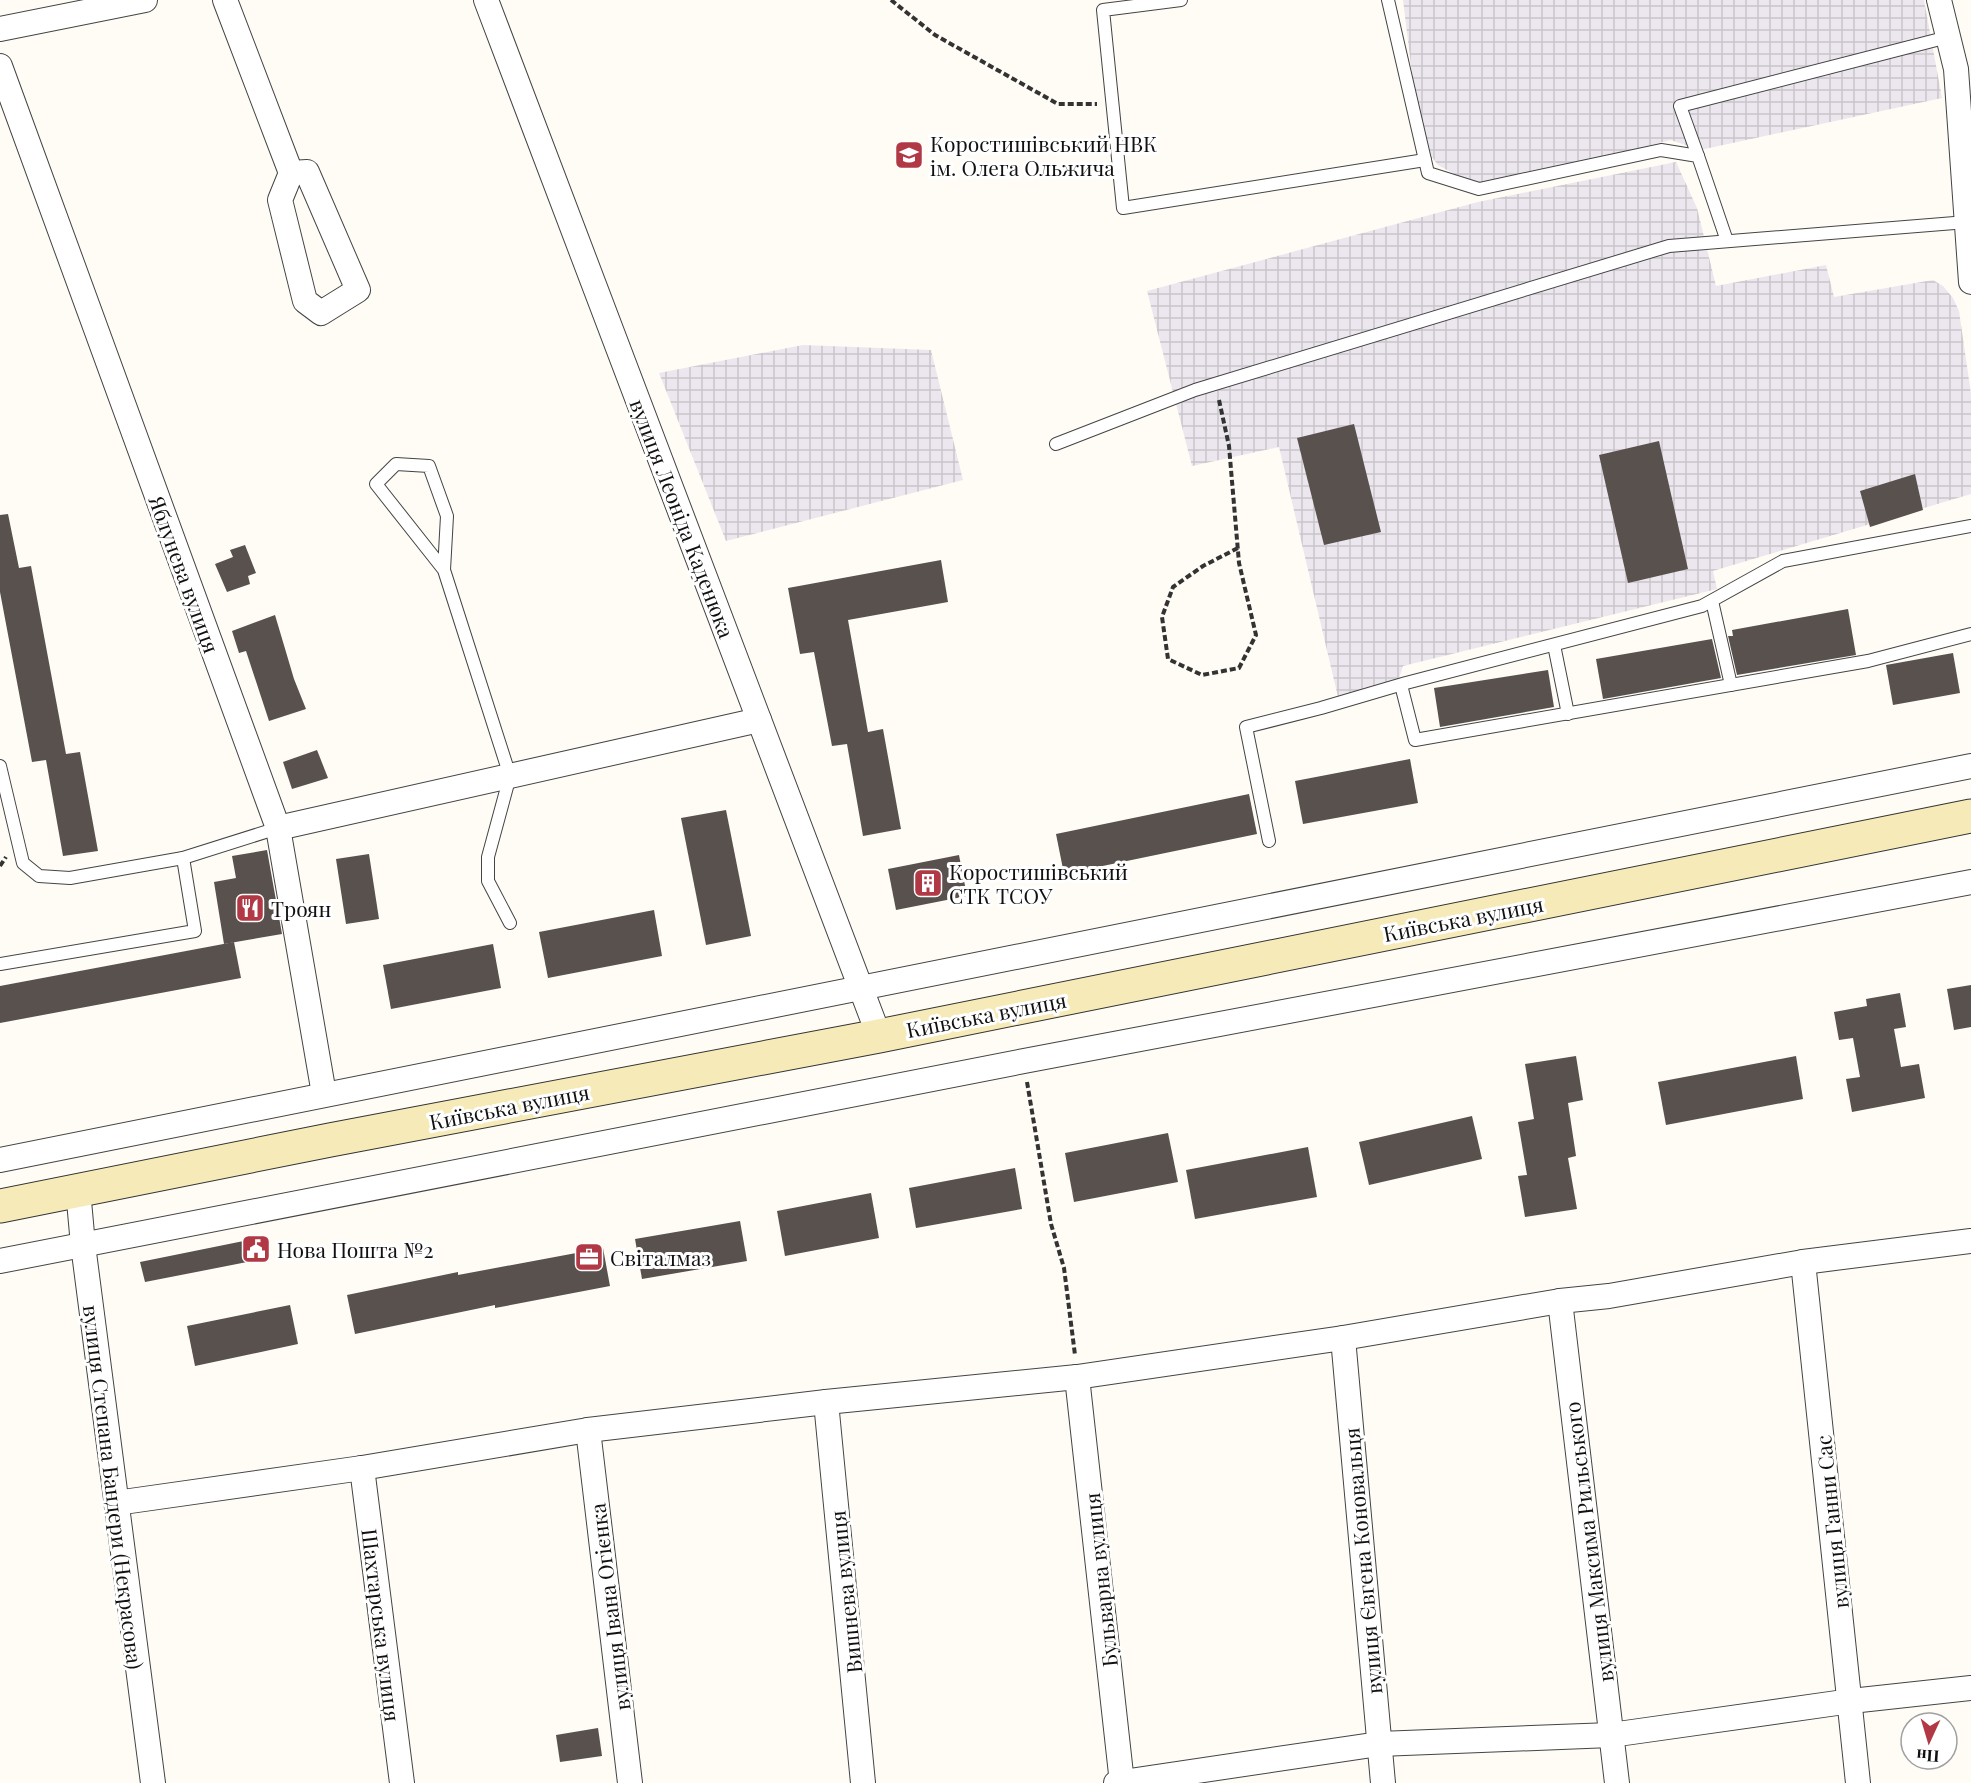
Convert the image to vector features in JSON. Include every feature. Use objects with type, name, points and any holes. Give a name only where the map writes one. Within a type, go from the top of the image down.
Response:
[{"type":"main road","name":"Київська вулиця","points":[[0,1206],[879,1036],[1971,816]]},
{"type":"street","points":[[0,29],[145,0]]},
{"type":"street","points":[[225,0],[291,173],[280,200],[305,301],[321,313],[358,290],[307,172],[291,173]]},
{"type":"street","name":"вулиця Леоніда Каденюка","points":[[486,0],[879,1036]]},
{"type":"street","points":[[1939,0],[1956,69],[1971,282]]},
{"type":"street","name":"Яблунева вулиця","points":[[0,66],[278,828],[324,1094]]},
{"type":"street","points":[[278,828],[759,720]]},
{"type":"street","points":[[0,1160],[1971,766]]},
{"type":"street","points":[[0,1261],[1024,1061],[1971,882]]},
{"type":"street","name":"вулиця Степана Бандери (Некрасова)","points":[[78,1190],[83,1245],[153,1783]]},
{"type":"street","points":[[116,1503],[362,1468],[588,1430],[826,1402],[1077,1377],[1343,1338],[1560,1301],[1610,1296],[1803,1262],[1971,1241]]},
{"type":"street","name":"вулиця Ганни Сас","points":[[1803,1262],[1858,1783]]},
{"type":"street","name":"вулиця Максима Рильського","points":[[1560,1301],[1617,1783]]},
{"type":"street","name":"вулиця Євгена Коновальця","points":[[1343,1338],[1383,1783]]},
{"type":"street","name":"Бульварна вулиця","points":[[1077,1377],[1120,1783]]},
{"type":"street","name":"Вишнева вулиця","points":[[826,1402],[863,1783]]},
{"type":"street","name":"вулиця Івана Огієнка","points":[[588,1430],[630,1783]]},
{"type":"street","name":"Шахтарська вулиця","points":[[362,1468],[402,1783]]},
{"type":"street","points":[[1120,1783],[1379,1744],[1611,1734],[1851,1701],[1971,1688]]},
{"type":"lane","points":[[1181,0],[1103,10],[1123,208],[1425,160]]},
{"type":"lane","points":[[1388,0],[1428,173],[1479,189],[1661,150],[1698,156]]},
{"type":"lane","points":[[1727,241],[1680,106],[1948,38]]},
{"type":"lane","points":[[1056,444],[1215,384],[1670,246],[1966,222]]},
{"type":"lane","points":[[444,570],[447,516],[429,466],[396,464],[376,484],[444,570],[510,776],[489,857],[488,881],[510,923]]},
{"type":"lane","points":[[1269,841],[1246,727],[1702,606],[1783,561],[1971,526]]},
{"type":"lane","points":[[1712,601],[1731,685]]},
{"type":"lane","points":[[1401,685],[1415,740],[1868,661],[1971,633]]},
{"type":"lane","points":[[1554,645],[1568,714]]},
{"type":"lane","points":[[0,766],[23,863],[39,876],[70,879],[183,858],[278,828]]},
{"type":"lane","points":[[0,964],[195,931],[183,858]]},
{"type":"path","points":[[891,0],[934,35],[1058,104],[1113,104]]},
{"type":"path","points":[[1215,384],[1229,446],[1238,548],[1239,563],[1256,635],[1239,668],[1202,675],[1168,659],[1162,617],[1173,587],[1203,566],[1238,548]]},
{"type":"path","points":[[1024,1061],[1051,1224],[1064,1268],[1077,1377]]},
{"type":"shaded area","points":[[1403,0],[1924,0],[1942,98],[1700,150],[1671,140],[1496,184],[1463,179],[1438,165],[1425,148],[1418,123]]},
{"type":"shaded area","points":[[1676,162],[1697,208],[1716,286],[1826,265],[1834,297],[1933,280],[1943,286],[1953,298],[1959,311],[1971,394],[1971,494],[1713,571],[1717,589],[1403,666],[1396,688],[1338,697],[1279,447],[1192,466],[1147,291],[1478,202]]},
{"type":"shaded area","points":[[803,345],[931,350],[963,480],[726,541],[659,373]]},
{"type":"building","points":[[1354,424],[1381,532],[1324,545],[1297,438]]},
{"type":"building","points":[[1659,441],[1688,569],[1628,583],[1599,455]]},
{"type":"building","points":[[1915,474],[1923,510],[1870,527],[1860,491]]},
{"type":"building","points":[[8,514],[19,568],[31,566],[66,754],[80,752],[98,851],[63,856],[46,760],[32,762],[0,592],[0,515]]},
{"type":"building","points":[[245,545],[256,573],[248,576],[250,584],[227,592],[215,564],[233,557],[230,550]]},
{"type":"building","points":[[941,560],[948,602],[848,620],[868,732],[883,729],[901,829],[863,836],[847,744],[832,746],[814,652],[800,654],[788,588]]},
{"type":"building","points":[[1848,609],[1856,655],[1737,675],[1728,636],[1733,636],[1732,630]]},
{"type":"building","points":[[275,615],[294,679],[306,709],[269,721],[246,651],[239,653],[232,631]]},
{"type":"building","points":[[1712,639],[1721,678],[1603,699],[1596,659]]},
{"type":"building","points":[[1953,653],[1960,693],[1893,705],[1886,665]]},
{"type":"building","points":[[1548,670],[1554,707],[1440,727],[1434,688]]},
{"type":"building","points":[[317,750],[328,778],[292,789],[283,762]]},
{"type":"building","points":[[1410,759],[1418,803],[1303,824],[1295,781]]},
{"type":"building","points":[[1249,794],[1257,834],[1064,874],[1056,834]]},
{"type":"building","points":[[726,810],[751,936],[706,945],[681,818]]},
{"type":"building","name":"Троян","points":[[267,850],[282,934],[224,944],[214,882],[236,878],[232,856]]},
{"type":"building","points":[[369,854],[379,919],[346,924],[336,859]]},
{"type":"building","name":"Коростишівський СТК ТСОУ","points":[[959,855],[967,896],[896,910],[888,869]]},
{"type":"building","points":[[654,910],[662,956],[548,978],[539,932]]},
{"type":"building","points":[[234,942],[241,978],[0,1023],[0,986]]},
{"type":"building","points":[[493,944],[501,988],[391,1009],[383,965]]},
{"type":"building","points":[[1971,985],[1971,1027],[1954,1030],[1947,989]]},
{"type":"building","points":[[1900,993],[1906,1027],[1894,1029],[1901,1067],[1919,1064],[1925,1098],[1852,1112],[1846,1079],[1860,1077],[1853,1038],[1839,1040],[1834,1012],[1867,1006],[1866,999]]},
{"type":"building","points":[[1576,1056],[1583,1100],[1568,1103],[1576,1156],[1568,1158],[1577,1209],[1525,1217],[1518,1176],[1527,1175],[1518,1122],[1534,1119],[1525,1064]]},
{"type":"building","points":[[1796,1056],[1803,1099],[1666,1125],[1658,1082]]},
{"type":"building","points":[[1472,1116],[1482,1159],[1369,1185],[1359,1142]]},
{"type":"building","points":[[1168,1133],[1178,1182],[1074,1202],[1065,1153]]},
{"type":"building","points":[[1308,1147],[1317,1197],[1195,1219],[1186,1170]]},
{"type":"building","points":[[1015,1168],[1022,1209],[916,1228],[909,1188]]},
{"type":"building","points":[[871,1193],[879,1238],[785,1256],[777,1211]]},
{"type":"building","points":[[740,1221],[747,1261],[642,1279],[635,1239]]},
{"type":"building","points":[[264,1237],[268,1258],[145,1282],[140,1262]]},
{"type":"building","points":[[603,1248],[610,1286],[495,1308],[495,1305],[355,1334],[347,1295],[458,1272],[458,1275]]},
{"type":"building","points":[[290,1305],[298,1344],[195,1366],[187,1326]]},
{"type":"building","points":[[598,1728],[602,1756],[560,1762],[556,1735]]},
{"type":"place","name":"Коростишівський НВК ім. Олега Ольжича","points":[[909,155]]},
{"type":"place","name":"Коростишівський СТК ТСОУ","points":[[928,883]]},
{"type":"place","name":"Троян","points":[[250,908]]},
{"type":"place","name":"Нова Пошта №2","points":[[256,1249]]},
{"type":"place","name":"Світалмаз","points":[[589,1257]]}]
